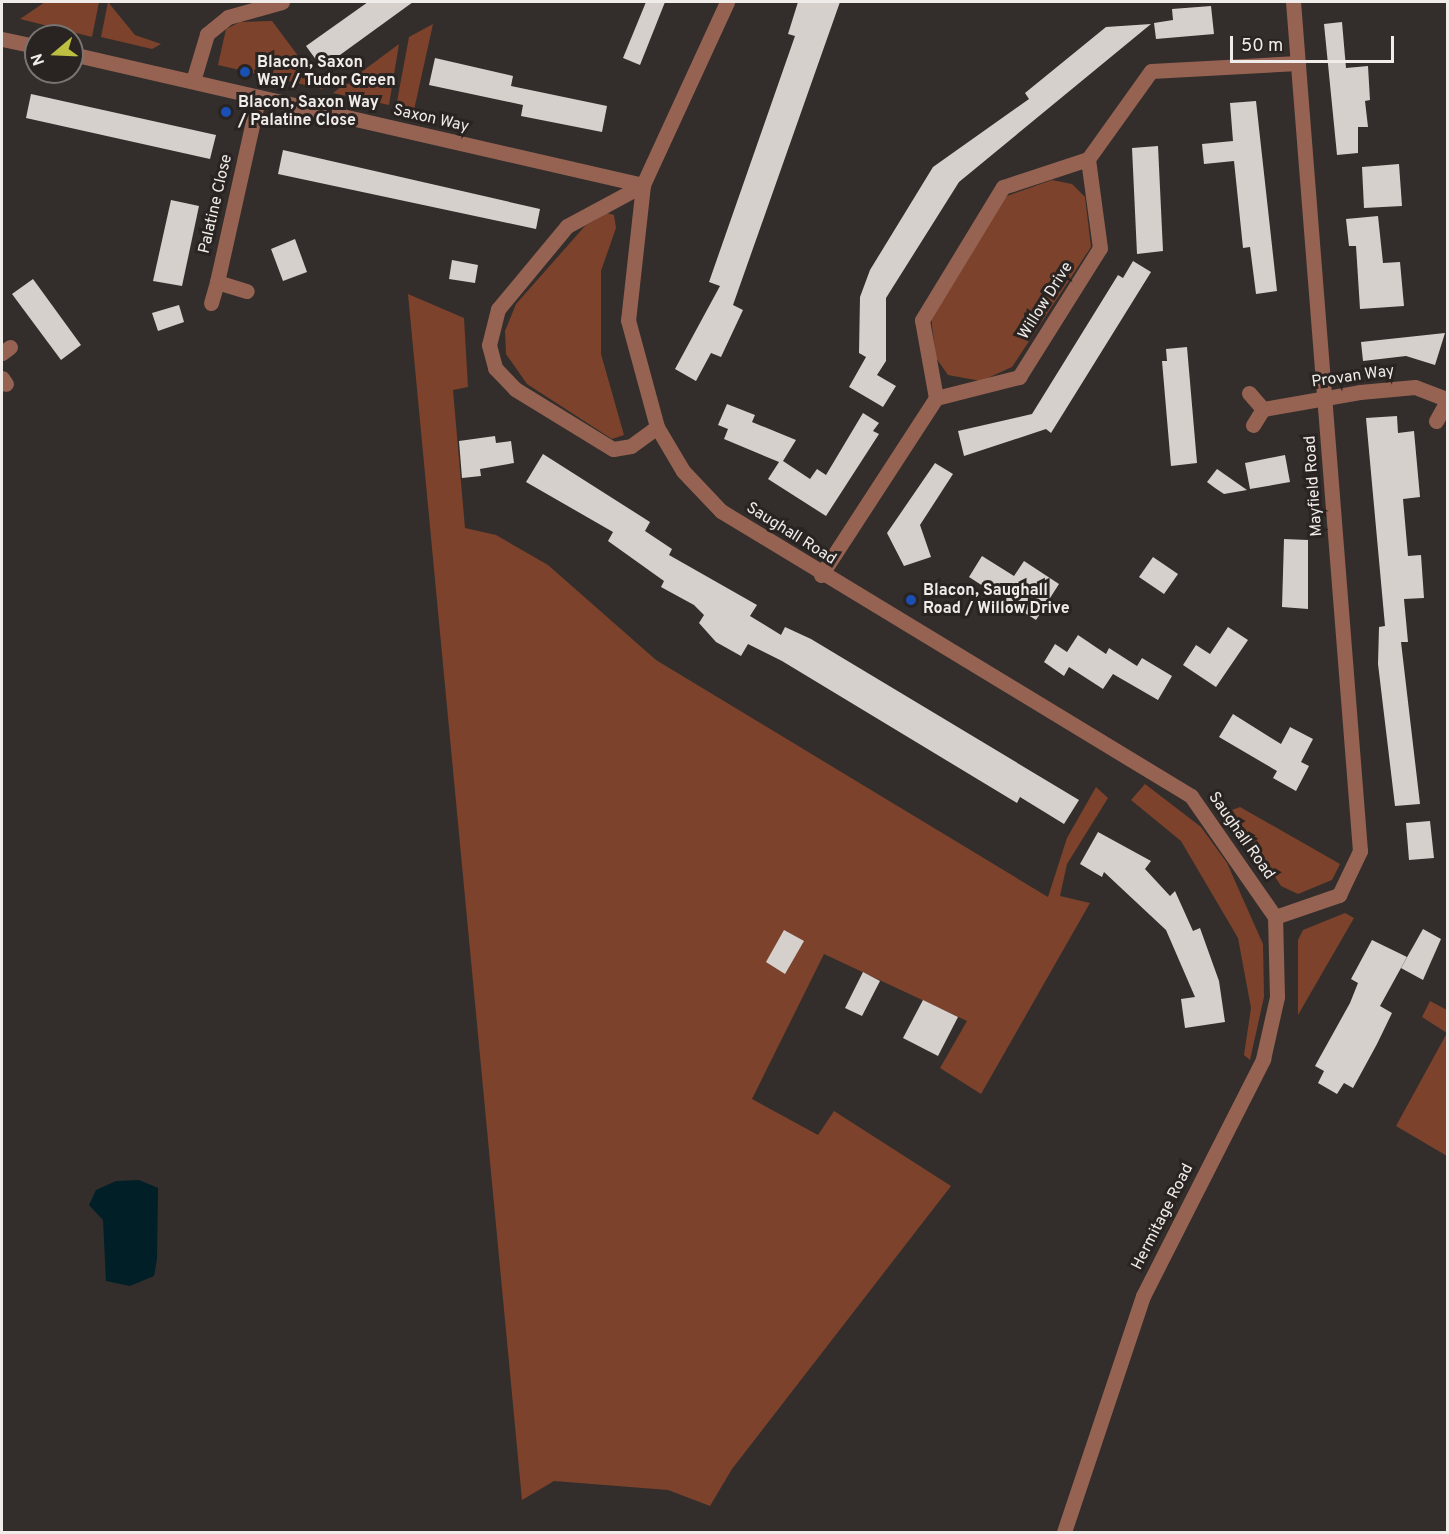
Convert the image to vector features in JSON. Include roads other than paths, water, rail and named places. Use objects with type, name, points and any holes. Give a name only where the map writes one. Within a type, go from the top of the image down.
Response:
[{"type":"street","points":[[193,81],[207,34],[228,17],[282,2]]},
{"type":"street","name":"Saughall Road","points":[[727,2],[643,185],[628,320],[657,427],[682,471],[721,511],[821,575],[1191,796],[1275,917]]},
{"type":"street","name":"Mayfield Road","points":[[1275,917],[1339,895],[1360,851],[1293,2]]},
{"type":"street","points":[[2,39],[24,44]]},
{"type":"street","name":"Saxon Way","points":[[84,57],[193,81],[258,99],[643,185]]},
{"type":"street","points":[[821,575],[936,398],[922,320],[1003,187],[1088,159],[1151,71],[1298,63]]},
{"type":"street","name":"Palatine Close","points":[[211,303],[258,99]]},
{"type":"street","name":"Willow Drive","points":[[936,398],[1019,377],[1100,248],[1088,159]]},
{"type":"street","points":[[643,185],[567,226],[498,309],[489,345],[495,368],[515,389],[613,449],[631,446],[657,427]]},
{"type":"street","points":[[217,282],[247,291]]},
{"type":"street","name":"Provan Way","points":[[1263,409],[1415,387],[1447,399],[1436,421]]},
{"type":"street","points":[[1249,393],[1263,409],[1253,425]]},
{"type":"street","name":"Hermitage Road","points":[[1064,1533],[1143,1296],[1263,1059],[1277,997],[1275,917]]},
{"type":"water","points":[[139,1180],[158,1188],[157,1259],[154,1276],[130,1286],[106,1281],[103,1220],[89,1205],[96,1190],[116,1181]]},
{"type":"place","name":"Blacon, Saxon Way / Tudor Green","points":[[245,72]]},
{"type":"place","name":"Blacon, Saxon Way / Palatine Close","points":[[226,112]]},
{"type":"place","name":"Blacon, Saughall Road / Willow Drive","points":[[911,600]]}]
